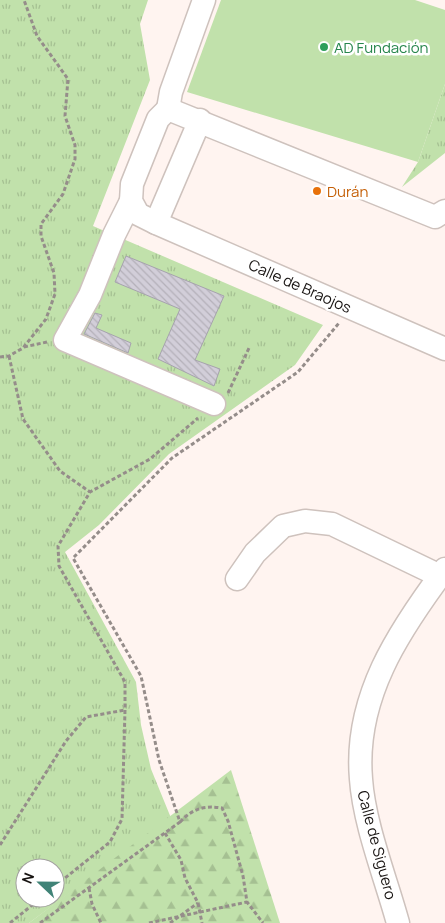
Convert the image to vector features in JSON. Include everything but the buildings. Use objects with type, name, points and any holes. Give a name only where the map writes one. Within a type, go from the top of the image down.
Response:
[{"type":"street","points":[[204,0],[171,92],[168,109],[158,119],[135,174],[130,201],[90,295],[65,340],[214,404]]},
{"type":"street","points":[[168,109],[200,120],[435,217],[445,212]]},
{"type":"street","points":[[156,223],[200,120]]},
{"type":"street","name":"Calle de Braojos","points":[[130,201],[138,214],[156,223],[445,349]]},
{"type":"street","name":"Calle de Siguero","points":[[237,579],[255,552],[283,526],[305,521],[332,524],[442,573],[392,646],[373,690],[361,736],[361,780],[370,827],[398,923]]},
{"type":"path","points":[[23,348],[46,319],[54,294],[54,273],[41,236],[42,224],[63,194],[76,159],[75,145],[65,116],[68,79],[37,36],[24,0]]},
{"type":"path","points":[[180,822],[159,760],[141,676],[73,558],[172,458],[298,372],[342,319]]},
{"type":"path","points":[[0,357],[9,356],[23,348],[65,340]]},
{"type":"path","points":[[65,878],[110,842],[122,819],[125,682],[59,566],[58,546],[90,492],[150,458],[229,392],[249,348]]},
{"type":"path","points":[[9,356],[23,420],[60,471],[90,492]]},
{"type":"path","points":[[0,846],[66,741],[86,717],[125,710]]},
{"type":"path","points":[[40,923],[180,822],[187,814],[206,805],[222,808],[228,821],[243,876],[247,902],[263,923]]},
{"type":"path","points":[[165,833],[181,860],[185,878],[198,903],[202,923]]},
{"type":"path","points":[[89,888],[92,904],[101,923]]},
{"type":"path","points":[[149,923],[247,902]]},
{"type":"path","points":[[170,923],[198,903]]},
{"type":"path","points":[[10,923],[29,908]]},
{"type":"green space","points":[[0,0],[148,0],[140,24],[150,80],[93,226],[323,325],[295,365],[169,454],[99,525],[65,552],[136,682],[141,725],[151,769],[171,818],[65,896],[65,858],[15,858],[15,908],[49,908],[29,923],[0,923]]},
{"type":"green space","name":"AD Fundación","points":[[221,0],[415,0],[445,10],[445,84],[418,162],[187,92]]},
{"type":"green space","points":[[445,84],[445,153],[402,187],[418,162]]},
{"type":"green space","points":[[231,770],[280,923],[29,923],[49,908],[65,908],[65,896]]},
{"type":"place","name":"AD Fundación","points":[[324,47]]},
{"type":"place","name":"Durán","points":[[317,191]]}]
